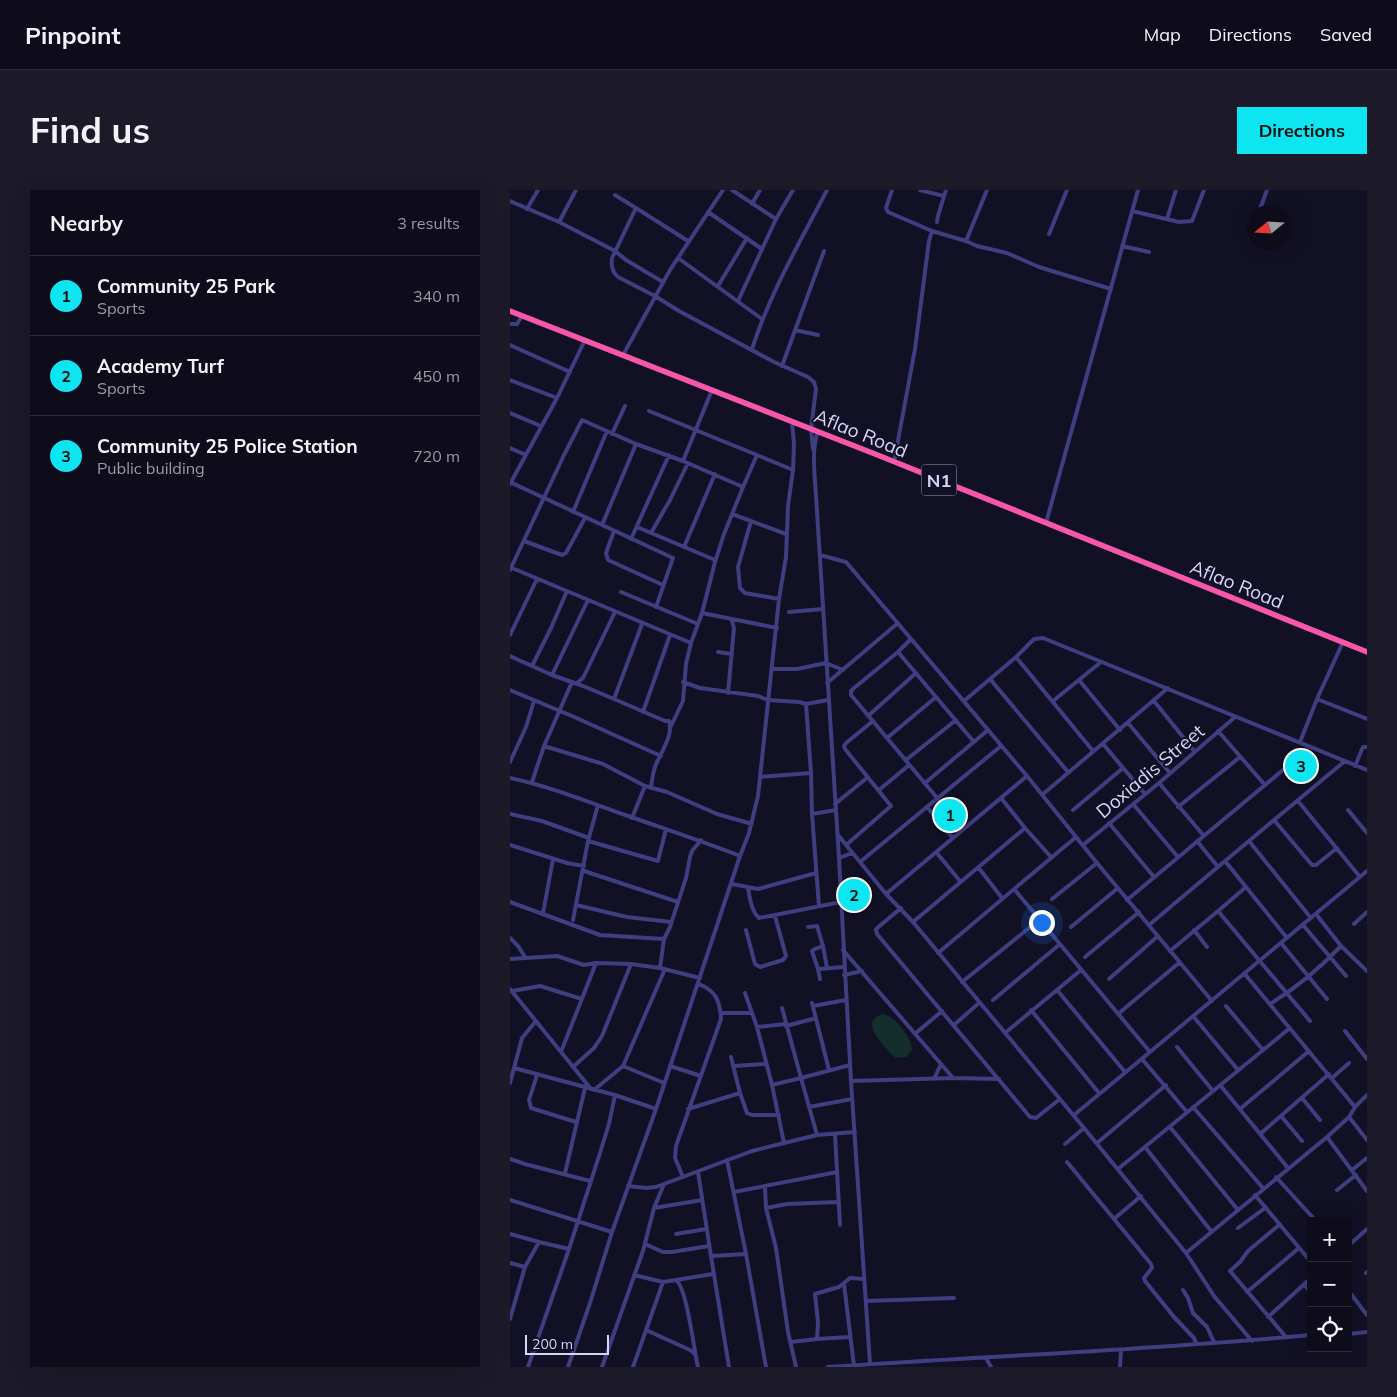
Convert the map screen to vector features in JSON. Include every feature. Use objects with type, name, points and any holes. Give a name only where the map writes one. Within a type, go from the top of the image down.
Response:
[{"type":"highway","name":"Aflao Road","points":[[510,311],[792,422],[814,434],[894,462],[1367,652]]},
{"type":"street","points":[[527,208],[538,190]]},
{"type":"street","points":[[559,222],[576,190]]},
{"type":"street","points":[[623,355],[663,282],[723,190]]},
{"type":"street","points":[[732,190],[776,219]]},
{"type":"street","points":[[752,204],[760,190]]},
{"type":"street","points":[[738,301],[776,219],[793,190]]},
{"type":"street","points":[[752,349],[762,319],[803,233],[827,190]]},
{"type":"street","points":[[892,190],[886,208],[888,212],[932,231],[966,241],[976,246],[1007,253],[1039,267],[1111,289]]},
{"type":"street","points":[[920,190],[944,196]]},
{"type":"street","points":[[937,222],[946,190]]},
{"type":"street","points":[[966,241],[987,190]]},
{"type":"street","points":[[1050,234],[1067,190]]},
{"type":"street","points":[[1046,523],[1138,190]]},
{"type":"street","points":[[1167,219],[1176,190]]},
{"type":"street","points":[[1132,211],[1179,222],[1192,221],[1204,190]]},
{"type":"street","points":[[1262,205],[1267,190]]},
{"type":"street","points":[[615,195],[688,241]]},
{"type":"street","points":[[510,200],[559,222],[615,251],[626,260],[663,282]]},
{"type":"street","points":[[636,208],[611,263],[615,274],[679,311],[782,366],[808,377],[814,382],[816,389],[814,434],[820,564],[839,858],[850,1081],[870,1364]]},
{"type":"street","points":[[708,212],[762,249]]},
{"type":"street","points":[[894,462],[914,357],[929,240],[932,231]]},
{"type":"street","points":[[718,286],[747,238]]},
{"type":"street","points":[[1122,246],[1149,252]]},
{"type":"street","points":[[782,366],[824,251]]},
{"type":"street","points":[[678,258],[762,319]]},
{"type":"street","points":[[510,324],[517,324],[522,316]]},
{"type":"street","points":[[794,330],[818,335]]},
{"type":"street","points":[[585,340],[557,398],[510,483],[673,558],[656,607]]},
{"type":"street","points":[[510,345],[570,372]]},
{"type":"street","points":[[510,380],[557,398]]},
{"type":"street","points":[[683,461],[712,390]]},
{"type":"street","points":[[612,434],[625,406]]},
{"type":"street","points":[[649,411],[793,470]]},
{"type":"street","points":[[510,413],[541,426]]},
{"type":"street","points":[[583,414],[582,420],[511,569],[691,643]]},
{"type":"street","points":[[582,420],[743,487]]},
{"type":"street","points":[[568,1367],[612,1232],[699,984],[752,824],[760,776],[779,599],[786,556],[786,534],[793,470],[794,444],[792,422]]},
{"type":"street","points":[[573,512],[606,431]]},
{"type":"street","points":[[602,525],[636,444]]},
{"type":"street","points":[[510,448],[526,455]]},
{"type":"street","points":[[631,539],[669,455]]},
{"type":"street","points":[[651,787],[655,767],[670,724],[683,701],[683,682],[691,643],[702,613],[716,560],[732,514],[757,455]]},
{"type":"street","points":[[651,533],[688,463]]},
{"type":"street","points":[[684,547],[715,474]]},
{"type":"street","points":[[732,514],[786,534]]},
{"type":"street","points":[[524,541],[562,555],[566,553],[585,518]]},
{"type":"street","points":[[751,521],[738,566],[740,588],[745,592],[779,599]]},
{"type":"street","points":[[637,527],[716,560]]},
{"type":"street","points":[[614,531],[606,553],[608,560],[663,585]]},
{"type":"street","points":[[820,555],[846,562],[964,700],[1212,1001]]},
{"type":"street","points":[[820,564],[830,559]]},
{"type":"street","points":[[510,635],[536,579]]},
{"type":"street","points":[[532,666],[567,591]]},
{"type":"street","points":[[622,592],[698,624]]},
{"type":"street","points":[[552,675],[588,600]]},
{"type":"street","points":[[788,612],[823,609]]},
{"type":"street","points":[[577,683],[583,678],[615,612]]},
{"type":"street","points":[[702,613],[738,622],[776,628]]},
{"type":"street","points":[[728,693],[734,628],[732,620]]},
{"type":"street","points":[[734,628],[738,622]]},
{"type":"street","points":[[827,683],[898,623]]},
{"type":"street","points":[[614,699],[642,624]]},
{"type":"street","points":[[643,712],[670,635]]},
{"type":"street","points":[[964,700],[1016,657],[1034,639],[1043,638],[1367,770]]},
{"type":"street","points":[[911,639],[851,691],[851,695],[938,799]]},
{"type":"street","points":[[1300,742],[1343,642]]},
{"type":"street","points":[[718,652],[732,654]]},
{"type":"street","points":[[898,652],[974,742]]},
{"type":"street","points":[[510,656],[670,724]]},
{"type":"street","points":[[1016,657],[1093,752]]},
{"type":"street","points":[[1053,701],[1101,662]]},
{"type":"street","points":[[772,669],[797,669],[826,663],[843,670]]},
{"type":"street","points":[[868,716],[916,673]]},
{"type":"street","points":[[583,678],[583,686]]},
{"type":"street","points":[[990,679],[1068,772]]},
{"type":"street","points":[[1079,680],[1120,730]]},
{"type":"street","points":[[532,782],[558,710],[572,682]]},
{"type":"street","points":[[683,682],[700,688],[758,696],[768,700],[806,704],[828,700]]},
{"type":"street","points":[[1042,795],[1168,688]]},
{"type":"street","points":[[510,690],[660,756]]},
{"type":"street","points":[[887,738],[936,697]]},
{"type":"street","points":[[1317,699],[1367,719]]},
{"type":"street","points":[[1154,700],[1195,752]]},
{"type":"street","points":[[510,762],[526,727],[534,701]]},
{"type":"street","points":[[806,704],[819,906]]},
{"type":"street","name":"Doxiadis Street","points":[[1083,845],[1235,717]]},
{"type":"street","points":[[906,760],[956,720]]},
{"type":"street","points":[[846,845],[890,808],[891,804],[844,746],[846,742],[873,721]]},
{"type":"street","points":[[1128,723],[1170,773]]},
{"type":"street","points":[[924,783],[988,730]]},
{"type":"street","points":[[1218,731],[1265,785]]},
{"type":"street","points":[[1103,744],[1145,794]]},
{"type":"street","points":[[544,746],[602,764],[645,786],[716,814],[752,824]]},
{"type":"street","points":[[860,862],[1001,746]]},
{"type":"street","points":[[1355,766],[1363,748],[1367,747]]},
{"type":"street","points":[[1178,807],[1240,757]]},
{"type":"street","points":[[1149,925],[1345,761]]},
{"type":"street","points":[[879,790],[909,765]]},
{"type":"street","points":[[1072,810],[1123,768]]},
{"type":"street","points":[[1127,900],[1283,770]]},
{"type":"street","points":[[760,776],[811,772]]},
{"type":"street","points":[[886,894],[1027,776]]},
{"type":"street","points":[[835,804],[868,777]]},
{"type":"street","points":[[510,778],[560,790],[632,818],[701,840],[740,856]]},
{"type":"street","points":[[1158,783],[1204,836]]},
{"type":"street","points":[[632,818],[645,786]]},
{"type":"street","points":[[1001,798],[1051,857]]},
{"type":"street","points":[[1298,801],[1360,877]]},
{"type":"street","points":[[1133,804],[1178,857]]},
{"type":"street","points":[[573,920],[598,805]]},
{"type":"street","points":[[927,807],[952,837]]},
{"type":"street","points":[[812,814],[836,810]]},
{"type":"street","points":[[1348,810],[1367,833]]},
{"type":"street","points":[[510,814],[542,821],[589,840],[658,861],[666,829]]},
{"type":"street","points":[[1274,820],[1312,864],[1316,865],[1337,848]]},
{"type":"street","points":[[1109,824],[1154,877]]},
{"type":"street","points":[[913,922],[1025,828]]},
{"type":"street","points":[[837,834],[886,894],[913,922],[1141,1196],[1186,1253],[1214,1296],[1252,1341]]},
{"type":"street","points":[[938,953],[1076,837]]},
{"type":"street","points":[[592,1089],[623,1066],[662,968],[664,939],[686,878],[692,851],[701,840]]},
{"type":"street","points":[[1197,841],[1218,867]]},
{"type":"street","points":[[1249,841],[1311,918]]},
{"type":"street","points":[[510,845],[553,859],[584,866]]},
{"type":"street","points":[[936,852],[960,881]]},
{"type":"street","points":[[839,858],[852,853]]},
{"type":"street","points":[[543,913],[553,859]]},
{"type":"street","points":[[1225,861],[1287,938]]},
{"type":"street","points":[[1052,899],[1097,863]]},
{"type":"street","points":[[978,867],[1002,898]]},
{"type":"street","points":[[584,871],[678,902]]},
{"type":"street","points":[[1074,1115],[1099,1092],[1142,1059],[1367,871]]},
{"type":"street","points":[[732,884],[758,889],[816,874]]},
{"type":"street","points":[[1170,951],[1246,887]]},
{"type":"street","points":[[748,888],[757,918],[841,902]]},
{"type":"street","points":[[1071,927],[1118,888]]},
{"type":"street","points":[[1014,889],[1150,1052]]},
{"type":"street","points":[[510,902],[600,935],[664,939]]},
{"type":"street","points":[[576,905],[627,917],[671,922]]},
{"type":"street","points":[[901,908],[876,929],[877,934],[1033,1118],[1060,1099]]},
{"type":"street","points":[[1218,911],[1310,1021]]},
{"type":"street","points":[[1084,957],[1139,912]]},
{"type":"street","points":[[1354,924],[1367,912]]},
{"type":"street","points":[[1316,914],[1341,946],[1367,971]]},
{"type":"street","points":[[746,930],[754,964],[760,967],[783,960],[786,956],[775,916]]},
{"type":"street","points":[[962,982],[1039,920]]},
{"type":"street","points":[[1303,925],[1346,976]]},
{"type":"street","points":[[808,927],[817,926],[827,968]]},
{"type":"street","points":[[1194,930],[1207,947]]},
{"type":"street","points":[[1108,979],[1158,936]]},
{"type":"street","points":[[510,938],[525,957]]},
{"type":"street","points":[[1281,943],[1327,999]]},
{"type":"street","points":[[993,1000],[1060,944]]},
{"type":"street","points":[[820,979],[812,951],[823,946]]},
{"type":"street","points":[[1270,1004],[1288,993],[1330,958],[1341,946]]},
{"type":"street","points":[[843,950],[953,1078]]},
{"type":"street","points":[[510,959],[556,956],[576,963],[590,965],[596,963],[631,964],[662,968],[700,978]]},
{"type":"street","points":[[1118,1014],[1180,962]]},
{"type":"street","points":[[561,1052],[596,963]]},
{"type":"street","points":[[574,1067],[594,1048],[602,1036],[631,964]]},
{"type":"street","points":[[818,969],[844,967]]},
{"type":"street","points":[[1005,1033],[1081,970]]},
{"type":"street","points":[[844,975],[862,971]]},
{"type":"street","points":[[1244,973],[1355,1107]]},
{"type":"street","points":[[683,1177],[674,1154],[720,1019],[716,997],[713,992],[708,987],[699,984]]},
{"type":"street","points":[[511,990],[540,986],[582,1000]]},
{"type":"street","points":[[511,990],[592,1089]]},
{"type":"street","points":[[1057,990],[1125,1072]]},
{"type":"street","points":[[745,993],[757,1027],[784,1143]]},
{"type":"street","points":[[829,1070],[813,1005],[846,1000]]},
{"type":"street","points":[[954,1025],[979,1003]]},
{"type":"street","points":[[1226,1006],[1263,1050]]},
{"type":"street","points":[[782,1008],[817,1135]]},
{"type":"street","points":[[1032,1010],[1099,1092]]},
{"type":"street","points":[[916,1033],[942,1011]]},
{"type":"street","points":[[720,1013],[751,1013]]},
{"type":"street","points":[[1193,1016],[1238,1070]]},
{"type":"street","points":[[757,1027],[786,1025],[816,1018]]},
{"type":"street","points":[[510,1083],[522,1038],[536,1021]]},
{"type":"street","points":[[1118,1169],[1290,1028]]},
{"type":"street","points":[[1345,1031],[1367,1058]]},
{"type":"street","points":[[1177,1047],[1213,1091]]},
{"type":"street","points":[[1240,1109],[1309,1051]]},
{"type":"street","points":[[731,1057],[747,1113],[749,1115],[779,1115]]},
{"type":"street","points":[[1142,1059],[1188,1112]]},
{"type":"street","points":[[1260,1134],[1302,1098],[1349,1063]]},
{"type":"street","points":[[733,1066],[766,1064]]},
{"type":"street","points":[[934,1079],[941,1064]]},
{"type":"street","points":[[772,1085],[850,1065]]},
{"type":"street","points":[[623,1066],[664,1083]]},
{"type":"street","points":[[670,1066],[701,1076]]},
{"type":"street","points":[[514,1068],[615,1095],[656,1109]]},
{"type":"street","points":[[537,1075],[529,1100],[531,1108],[576,1122]]},
{"type":"street","points":[[850,1081],[953,1078],[999,1079]]},
{"type":"street","points":[[1097,1143],[1166,1085]]},
{"type":"street","points":[[1220,1085],[1288,1168]]},
{"type":"street","points":[[564,1173],[576,1122],[582,1107],[585,1088]]},
{"type":"street","points":[[688,1109],[740,1093]]},
{"type":"street","points":[[528,1367],[569,1250],[609,1124],[615,1095]]},
{"type":"street","points":[[1186,1253],[1276,1177],[1327,1137],[1349,1117],[1355,1107],[1367,1095]]},
{"type":"street","points":[[1302,1098],[1320,1120]]},
{"type":"street","points":[[809,1107],[852,1100]]},
{"type":"street","points":[[1193,1107],[1263,1188]]},
{"type":"street","points":[[1281,1116],[1302,1141]]},
{"type":"street","points":[[1349,1117],[1367,1140]]},
{"type":"street","points":[[1170,1127],[1238,1210]]},
{"type":"street","points":[[1065,1144],[1084,1128]]},
{"type":"street","points":[[628,1186],[646,1188],[664,1184],[752,1151],[817,1135],[855,1132]]},
{"type":"street","points":[[835,1134],[840,1226]]},
{"type":"street","points":[[1327,1137],[1367,1191]]},
{"type":"street","points":[[1144,1147],[1211,1231]]},
{"type":"street","points":[[1352,1170],[1367,1158]]},
{"type":"street","points":[[510,1159],[590,1180]]},
{"type":"street","points":[[728,1160],[766,1367]]},
{"type":"street","points":[[1067,1162],[1152,1266],[1144,1278],[1145,1281],[1194,1338],[1196,1344]]},
{"type":"street","points":[[698,1172],[729,1367]]},
{"type":"street","points":[[734,1192],[837,1172]]},
{"type":"street","points":[[1337,1190],[1356,1175]]},
{"type":"street","points":[[1276,1177],[1312,1217]]},
{"type":"street","points":[[602,1367],[645,1244],[654,1208],[664,1184]]},
{"type":"street","points":[[765,1187],[766,1208],[776,1248],[788,1332],[796,1367]]},
{"type":"street","points":[[1255,1195],[1307,1257]]},
{"type":"street","points":[[1114,1218],[1141,1196]]},
{"type":"street","points":[[510,1200],[612,1232]]},
{"type":"street","points":[[654,1208],[702,1200]]},
{"type":"street","points":[[766,1208],[787,1204],[838,1202]]},
{"type":"street","points":[[1238,1228],[1265,1208]]},
{"type":"street","points":[[1280,1225],[1248,1250],[1240,1262],[1230,1271],[1286,1337]]},
{"type":"street","points":[[676,1234],[706,1229]]},
{"type":"street","points":[[1352,1242],[1367,1229]]},
{"type":"street","points":[[510,1234],[569,1250]]},
{"type":"street","points":[[510,1319],[525,1267],[539,1242]]},
{"type":"street","points":[[645,1244],[663,1252],[709,1246]]},
{"type":"street","points":[[1247,1292],[1299,1248]]},
{"type":"street","points":[[711,1256],[746,1254]]},
{"type":"street","points":[[510,1263],[525,1267]]},
{"type":"street","points":[[634,1275],[663,1282],[714,1274]]},
{"type":"street","points":[[817,1338],[818,1322],[815,1294],[844,1284],[850,1278],[864,1279]]},
{"type":"street","points":[[676,1280],[685,1299],[698,1367]]},
{"type":"street","points":[[1268,1317],[1307,1281]]},
{"type":"street","points":[[633,1367],[663,1282]]},
{"type":"street","points":[[844,1284],[854,1366]]},
{"type":"street","points":[[1304,1284],[1307,1288]]},
{"type":"street","points":[[1183,1290],[1193,1313],[1207,1327],[1214,1342]]},
{"type":"street","points":[[1352,1295],[1367,1315]]},
{"type":"street","points":[[866,1301],[954,1298]]},
{"type":"street","points":[[646,1330],[695,1354]]},
{"type":"street","points":[[1352,1334],[1367,1332]]},
{"type":"street","points":[[828,1367],[1121,1350],[1307,1335]]},
{"type":"street","points":[[791,1342],[817,1338],[850,1337]]},
{"type":"street","points":[[1121,1350],[1120,1365],[1125,1367]]},
{"type":"street","points":[[986,1358],[991,1367]]},
{"type":"street","points":[[926,1361],[926,1367]]},
{"type":"green space","points":[[947,797],[967,821],[953,833],[933,810]]},
{"type":"green space","points":[[883,1014],[897,1023],[906,1034],[912,1050],[906,1057],[896,1058],[893,1056],[875,1034],[872,1022],[876,1017]]},
{"type":"place","name":"Community 25 Police Station","points":[[1301,766]]},
{"type":"place","name":"Community 25 Park","points":[[950,815]]},
{"type":"place","name":"Academy Turf","points":[[854,895]]}]
